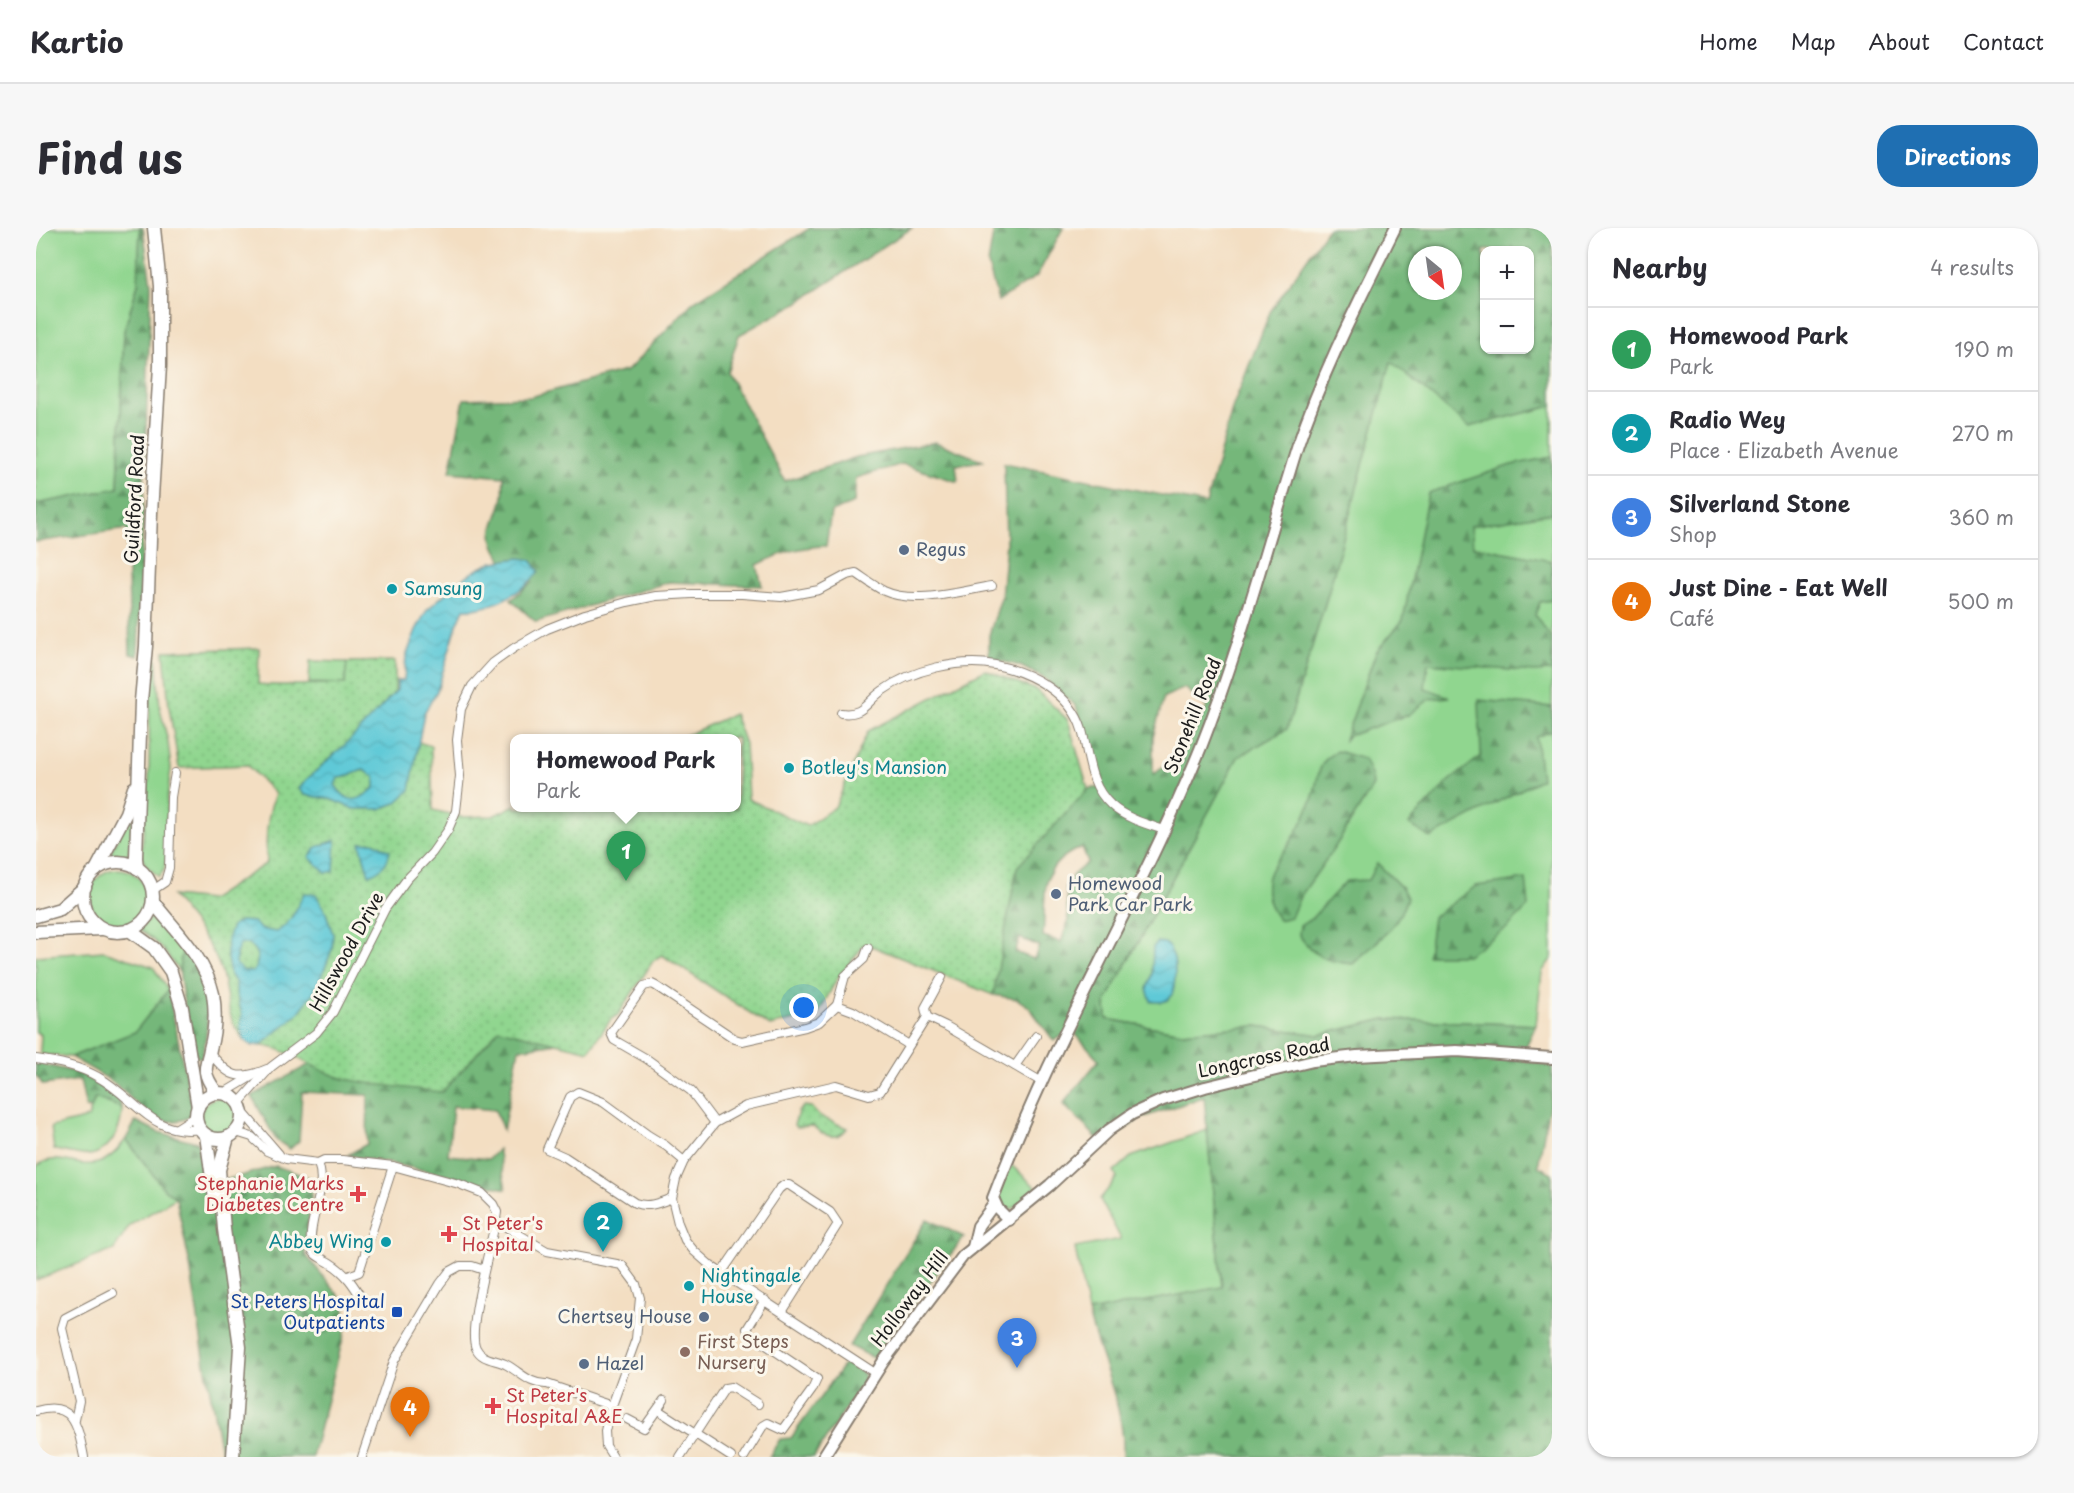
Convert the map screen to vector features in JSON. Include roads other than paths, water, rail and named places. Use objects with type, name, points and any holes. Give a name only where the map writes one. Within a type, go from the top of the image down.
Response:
[{"type":"main road","name":"Guildford Road","points":[[137,868],[138,772],[160,366],[160,286],[154,228]]},
{"type":"main road","name":"Guildford Road","points":[[96,870],[129,808],[138,772]]},
{"type":"main road","points":[[36,916],[60,909],[85,887],[96,870],[115,862],[129,864],[146,875],[153,896],[205,970],[212,993],[215,1017],[206,1069],[207,1078],[220,1092],[235,1098],[241,1107],[241,1125],[232,1135],[219,1170],[224,1229],[240,1347],[233,1457]]},
{"type":"main road","points":[[85,887],[84,904],[87,912],[101,929]]},
{"type":"main road","points":[[36,932],[129,930],[148,916],[153,896]]},
{"type":"main road","points":[[129,930],[154,948],[171,972],[182,1008],[197,1111],[210,1154],[212,1191],[224,1229]]},
{"type":"main road","points":[[197,1111],[204,1098],[220,1092]]},
{"type":"main road","points":[[203,1132],[213,1138],[232,1135]]},
{"type":"street","name":"Stonehill Road","points":[[973,1247],[978,1226],[994,1204],[993,1198],[1013,1147],[1042,1082],[1164,831],[1200,748],[1238,647],[1299,443],[1332,358],[1395,228]]},
{"type":"street","name":"Hillswood Drive","points":[[220,1092],[271,1067],[316,1033],[333,1012],[385,909],[448,830],[456,811],[460,776],[457,740],[461,709],[472,686],[493,663],[514,648],[547,629],[585,614],[656,596],[742,594],[781,597],[819,590],[847,575],[856,573],[885,591],[903,596],[921,597],[992,586]]},
{"type":"street","points":[[841,713],[851,715],[862,710],[882,691],[904,678],[937,668],[968,662],[995,665],[1025,674],[1053,689],[1072,710],[1081,728],[1091,774],[1110,805],[1129,817],[1164,831]]},
{"type":"street","points":[[153,896],[165,882],[169,868],[171,797],[175,773]]},
{"type":"street","points":[[715,1123],[691,1091],[647,1059],[614,1040],[611,1033],[641,989],[648,985],[656,986],[735,1039],[742,1041],[805,1028],[819,1022],[837,1005],[845,976],[864,959],[867,948]]},
{"type":"street","points":[[875,1373],[711,1266],[688,1246],[678,1222],[672,1198],[676,1179],[684,1161],[715,1123],[746,1107],[836,1084],[874,1095],[880,1092],[927,1017],[925,1008],[942,977]]},
{"type":"street","points":[[837,1005],[853,1011],[909,1045]]},
{"type":"street","points":[[927,1017],[1042,1082]]},
{"type":"street","points":[[1015,1066],[1036,1036]]},
{"type":"street","name":"Longcross Road","points":[[1050,1185],[1120,1121],[1163,1100],[1205,1087],[1313,1061],[1357,1056],[1457,1052],[1552,1058]]},
{"type":"street","name":"Hillswood Drive","points":[[210,1053],[223,1070],[231,1074],[256,1073]]},
{"type":"street","points":[[36,1059],[81,1069],[99,1077],[167,1128],[203,1132]]},
{"type":"street","name":"Hillswood Drive","points":[[241,1107],[271,1067]]},
{"type":"street","points":[[672,1198],[652,1205],[642,1206],[634,1203],[565,1157],[548,1149],[570,1097],[578,1092],[603,1102],[684,1161]]},
{"type":"street","points":[[241,1107],[280,1155]]},
{"type":"street","points":[[177,1128],[197,1111]]},
{"type":"street","points":[[232,1135],[252,1137],[267,1151],[293,1160],[318,1163],[324,1160],[342,1160],[393,1166],[450,1181],[482,1193],[493,1204],[497,1212],[484,1270],[474,1337],[476,1348],[484,1357],[503,1363],[536,1385],[547,1384],[612,1406]]},
{"type":"street","points":[[318,1163],[319,1189],[311,1246],[316,1256],[330,1262],[348,1276],[363,1301]]},
{"type":"street","points":[[348,1276],[359,1272],[393,1166]]},
{"type":"street","points":[[722,1272],[784,1185],[789,1185],[830,1212],[838,1224],[782,1312]]},
{"type":"street","name":"Holloway Hill","points":[[823,1457],[875,1373],[946,1277],[973,1247],[1050,1185]]},
{"type":"street","points":[[994,1204],[1009,1220]]},
{"type":"street","points":[[496,1221],[547,1251],[622,1265],[632,1277],[640,1298],[636,1340],[612,1406],[604,1440],[613,1457]]},
{"type":"street","points":[[362,1457],[394,1361],[440,1284],[449,1272],[460,1266],[472,1266],[484,1270]]},
{"type":"street","points":[[75,1420],[79,1401],[62,1328],[65,1318],[113,1293]]},
{"type":"street","points":[[744,1457],[763,1426],[768,1424],[783,1430],[812,1390],[817,1379],[750,1334],[747,1329],[765,1300]]},
{"type":"street","points":[[680,1457],[725,1388],[732,1387],[758,1404]]},
{"type":"street","points":[[627,1419],[644,1428],[664,1400]]},
{"type":"street","points":[[36,1411],[47,1408],[64,1411],[75,1420],[84,1457]]},
{"type":"street","points":[[658,1410],[731,1457]]},
{"type":"water","points":[[520,558],[531,560],[539,571],[525,586],[505,599],[484,607],[464,609],[437,691],[424,713],[410,790],[396,803],[380,809],[354,809],[330,799],[305,795],[299,789],[305,781],[349,741],[397,690],[397,681],[404,680],[406,657],[416,630],[427,610],[460,580],[493,562]],"holes":[[[364,770],[375,777],[375,787],[364,796],[354,800],[345,796],[335,785],[338,778]]]},
{"type":"water","points":[[336,840],[334,871],[326,873],[309,857],[317,847]]},
{"type":"water","points":[[373,842],[390,851],[383,866],[369,875],[360,843]]},
{"type":"water","points":[[304,893],[316,894],[326,913],[333,934],[332,949],[313,993],[297,1015],[261,1045],[252,1046],[244,1040],[240,1028],[242,1014],[236,993],[236,983],[230,974],[227,940],[232,926],[240,921],[254,922],[260,929],[276,932],[290,920]],"holes":[[[240,944],[249,944],[257,957],[257,964],[253,972],[244,971],[236,964],[236,954]]]},
{"type":"water","points":[[1158,942],[1165,943],[1169,948],[1175,965],[1172,993],[1170,998],[1161,1002],[1151,1001],[1147,989],[1152,974],[1153,947]]},
{"type":"place","name":"Regus","points":[[904,550]]},
{"type":"place","name":"Samsung","points":[[392,589]]},
{"type":"place","name":"Botley's Mansion","points":[[789,768]]},
{"type":"place","name":"Homewood Park","points":[[626,881]]},
{"type":"place","name":"Homewood Park Car Park","points":[[1056,894]]},
{"type":"place","name":"Stephanie Marks Diabetes Centre","points":[[358,1194]]},
{"type":"place","name":"St Peter's Hospital","points":[[449,1234]]},
{"type":"place","name":"Abbey Wing","points":[[386,1242]]},
{"type":"place","name":"Radio Wey","points":[[603,1252]]},
{"type":"place","name":"Nightingale House","points":[[689,1286]]},
{"type":"place","name":"St Peters Hospital Outpatients","points":[[397,1312]]},
{"type":"place","name":"Chertsey House","points":[[704,1317]]},
{"type":"place","name":"First Steps Nursery","points":[[685,1352]]},
{"type":"place","name":"Hazel","points":[[584,1364]]},
{"type":"place","name":"Silverland Stone","points":[[1017,1368]]},
{"type":"place","name":"St Peter's Hospital A&E","points":[[493,1406]]},
{"type":"place","name":"Just Dine - Eat Well","points":[[410,1437]]}]
